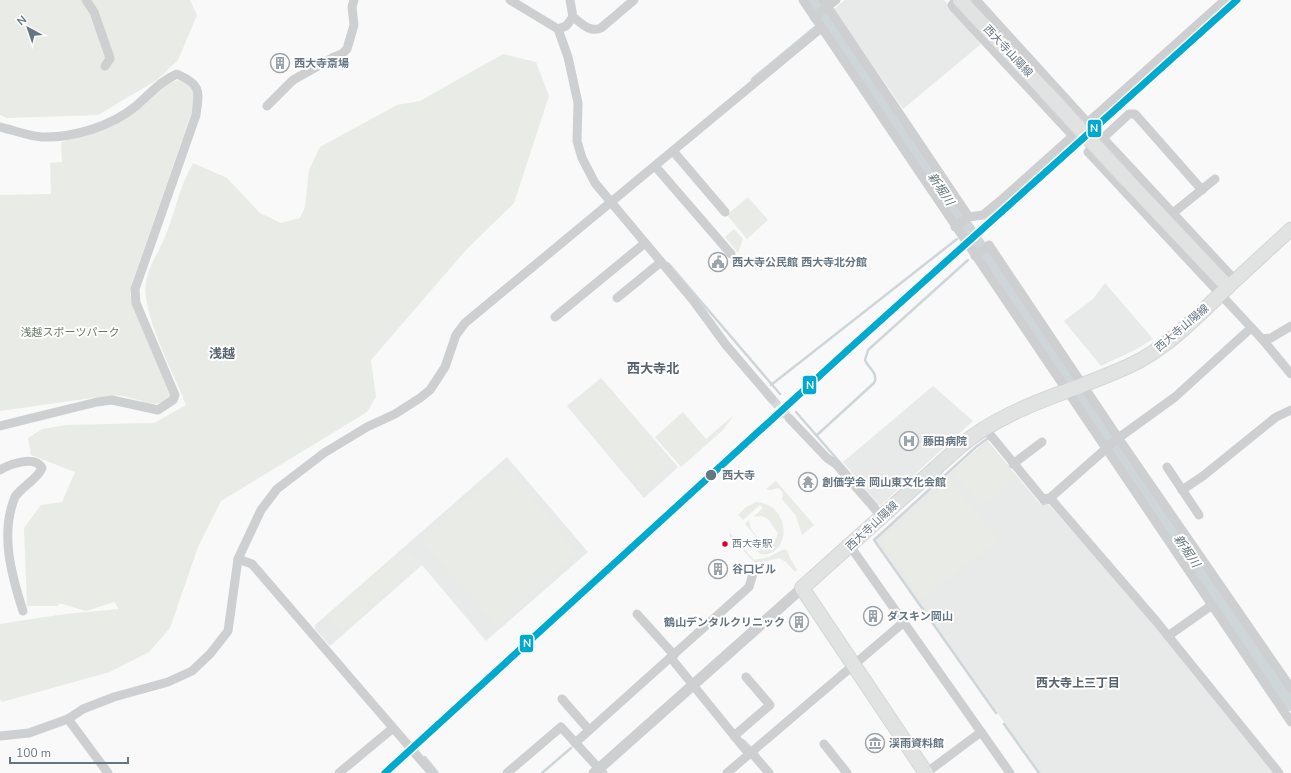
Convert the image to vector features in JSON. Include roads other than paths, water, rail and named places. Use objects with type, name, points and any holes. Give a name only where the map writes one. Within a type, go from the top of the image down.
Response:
[{"type":"main road","name":"西大寺山陽線","points":[[806,584],[958,448],[984,427],[1009,415],[1134,363],[1164,346],[1228,287],[960,0]]},
{"type":"main road","points":[[1228,287],[1291,229]]},
{"type":"main road","points":[[806,584],[930,772]]},
{"type":"street","points":[[86,0],[94,12],[109,55],[110,59],[105,66]]},
{"type":"street","points":[[267,106],[293,80],[334,56],[342,54],[347,49],[354,25],[352,7],[354,0]]},
{"type":"street","points":[[510,0],[558,29],[568,56],[578,103],[577,141],[582,158],[595,184],[693,300],[726,345],[772,399]]},
{"type":"street","points":[[570,0],[573,17],[584,25],[598,30],[634,0]]},
{"type":"street","points":[[802,0],[815,16],[821,28],[848,65],[939,202],[1002,292],[1291,722]]},
{"type":"street","points":[[815,16],[825,5],[836,0]]},
{"type":"street","points":[[956,0],[952,5],[953,7],[1072,135]]},
{"type":"street","points":[[976,0],[1087,122]]},
{"type":"street","points":[[956,226],[968,218],[983,215],[1225,0]]},
{"type":"street","points":[[825,5],[968,218]]},
{"type":"street","points":[[558,29],[566,26],[573,17]]},
{"type":"street","points":[[0,736],[29,733],[68,719],[83,709],[114,696],[168,682],[192,671],[210,654],[228,631],[238,559],[261,510],[277,489],[324,453],[367,427],[395,414],[425,394],[438,380],[445,367],[456,335],[465,323],[821,28]]},
{"type":"street","points":[[848,65],[860,56]]},
{"type":"street","points":[[0,127],[40,137],[56,137],[86,130],[106,124],[135,107],[167,78],[177,74],[192,81],[199,94],[196,115],[135,289],[136,303],[175,394],[173,400],[158,410],[112,400],[98,402],[0,426]]},
{"type":"street","points":[[1202,190],[1135,114],[1129,114],[1088,152],[1228,287]]},
{"type":"street","points":[[1103,138],[1173,214],[1228,287],[1251,328],[1291,374]]},
{"type":"street","points":[[673,151],[725,212]]},
{"type":"street","points":[[655,166],[731,254]]},
{"type":"street","points":[[1173,214],[1215,179]]},
{"type":"street","points":[[939,202],[951,194]]},
{"type":"street","points":[[556,317],[645,243]]},
{"type":"street","points":[[976,254],[989,245],[1084,385],[1118,439],[1291,688]]},
{"type":"street","points":[[617,298],[661,262]]},
{"type":"street","points":[[1002,292],[1014,283]]},
{"type":"street","points":[[1262,339],[1271,338],[1291,326]]},
{"type":"street","points":[[984,427],[1043,499],[1050,498],[1118,439],[1175,397],[1251,328]]},
{"type":"street","points":[[1182,490],[1203,476],[1276,417],[1291,410]]},
{"type":"street","points":[[789,418],[827,458],[836,464],[882,517]]},
{"type":"street","points":[[1013,464],[1042,442]]},
{"type":"street","points":[[0,470],[30,461],[38,463],[42,468],[39,474],[15,497],[3,531],[5,553],[23,611]]},
{"type":"street","points":[[1167,467],[1199,515]]},
{"type":"street","points":[[1050,498],[1168,636],[1279,773]]},
{"type":"street","points":[[850,546],[1010,773]]},
{"type":"street","points":[[238,559],[252,564],[432,773]]},
{"type":"street","points":[[575,743],[749,587],[755,566]]},
{"type":"street","points":[[507,773],[561,727],[599,771],[806,584]]},
{"type":"street","points":[[1168,636],[1212,605]]},
{"type":"street","points":[[637,614],[734,736],[769,773]]},
{"type":"street","points":[[727,773],[904,622]]},
{"type":"street","points":[[734,736],[770,705],[746,677]]},
{"type":"street","points":[[562,699],[589,730]]},
{"type":"street","points":[[68,719],[108,773]]},
{"type":"street","points":[[339,773],[393,728]]},
{"type":"street","points":[[930,772],[981,732]]},
{"type":"street","points":[[824,744],[846,773]]},
{"type":"waterway","name":"新堀川","points":[[812,0],[1069,378]]},
{"type":"waterway","points":[[752,79],[815,27]]},
{"type":"waterway","name":"新堀川","points":[[965,233],[969,230]]},
{"type":"waterway","points":[[771,385],[957,239]]},
{"type":"waterway","points":[[817,435],[874,383],[874,373],[865,360],[868,350],[968,260]]},
{"type":"waterway","points":[[668,263],[780,394]]},
{"type":"waterway","name":"新堀川","points":[[1082,398],[1291,704]]},
{"type":"waterway","points":[[796,412],[877,505]]},
{"type":"waterway","points":[[990,440],[988,438],[976,447],[874,540],[996,713]]},
{"type":"waterway","points":[[1041,502],[1043,504],[1048,503]]},
{"type":"waterway","points":[[1004,724],[1039,773]]},
{"type":"waterway","points":[[743,740],[752,749]]},
{"type":"waterway","points":[[542,773],[571,748]]},
{"type":"waterway","points":[[425,757],[438,773]]},
{"type":"tunnel","points":[[772,399],[789,418]]},
{"type":"place","name":"西大寺斎場","points":[[280,63]]},
{"type":"place","name":"西大寺公民館 西大寺北分館","points":[[718,262]]},
{"type":"place","name":"藤田病院","points":[[909,441]]},
{"type":"place","name":"西大寺","points":[[711,475]]},
{"type":"place","name":"創価学会 岡山東文化会館","points":[[808,482]]},
{"type":"place","name":"西大寺駅","points":[[725,544]]},
{"type":"place","name":"谷口ビル","points":[[718,569]]},
{"type":"place","name":"ダスキン岡山","points":[[873,616]]},
{"type":"place","name":"鶴山デンタルクリニック","points":[[799,622]]},
{"type":"place","name":"渓雨資料館","points":[[875,743]]},
{"type":"district","name":"浅越","points":[[222,354]]},
{"type":"district","name":"西大寺北","points":[[653,369]]},
{"type":"district","name":"西大寺上三丁目","points":[[1078,683]]},
{"type":"park label","name":"浅越スポーツパーク","points":[[70,332]]}]
